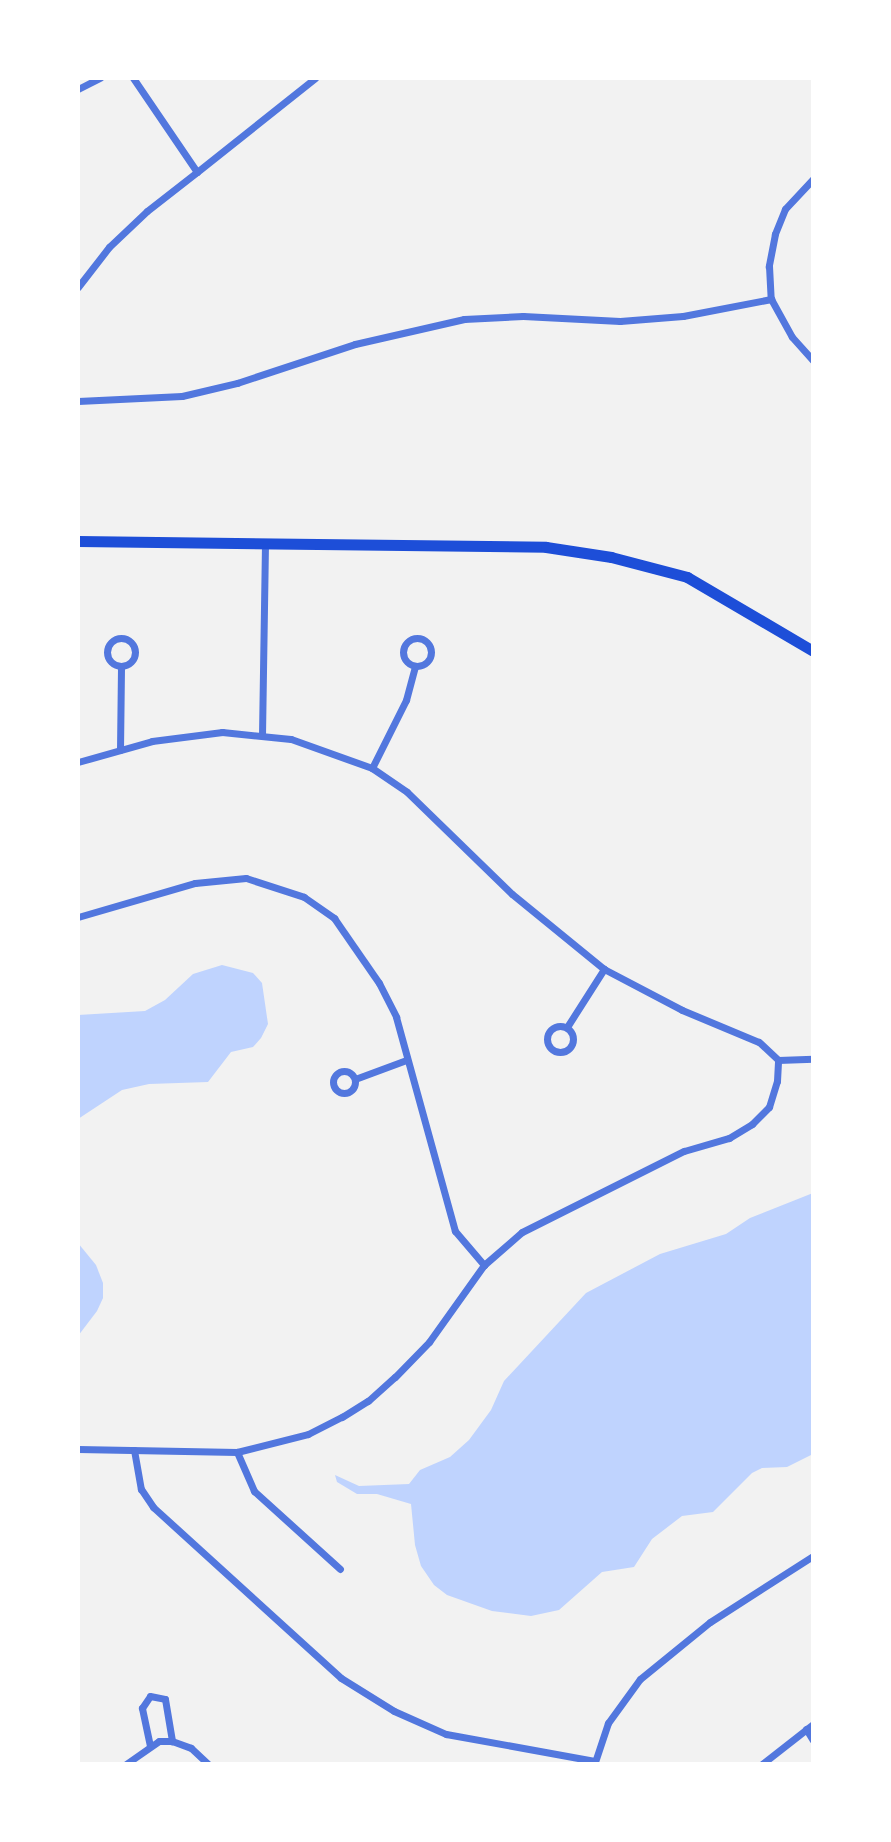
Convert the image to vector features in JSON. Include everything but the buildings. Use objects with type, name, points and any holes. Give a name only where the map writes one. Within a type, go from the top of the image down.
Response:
[{"type":"main road","points":[[78,541],[499,543],[611,557],[687,577],[813,651]]},
{"type":"street","points":[[78,89],[100,78]]},
{"type":"street","points":[[133,78],[197,172]]},
{"type":"street","points":[[78,287],[109,247],[147,211],[305,81],[315,78]]},
{"type":"street","points":[[813,179],[785,209],[775,234],[769,266],[771,299],[792,337],[813,360]]},
{"type":"street","points":[[78,401],[129,401],[196,393],[355,344],[464,319],[523,316],[636,320],[683,316],[771,299]]},
{"type":"street","points":[[262,735],[265,542]]},
{"type":"street","points":[[120,750],[121,666]]},
{"type":"street","points":[[372,768],[406,700],[415,666]]},
{"type":"street","points":[[78,762],[152,741],[222,732],[304,743],[372,768],[407,792],[512,894],[604,969],[682,1010],[759,1042],[778,1060],[813,1059]]},
{"type":"street","points":[[78,917],[176,887],[218,879],[246,878],[304,897],[334,918],[379,983],[396,1017],[455,1231],[484,1265]]},
{"type":"street","points":[[567,1027],[604,969]]},
{"type":"street","points":[[355,1079],[406,1060]]},
{"type":"street","points":[[78,1449],[237,1452],[308,1434],[368,1401],[429,1342],[484,1265],[522,1232],[684,1151],[729,1138],[752,1124],[769,1107],[777,1081],[778,1060]]},
{"type":"street","points":[[134,1450],[141,1489],[153,1507],[341,1678],[394,1711],[446,1734],[595,1762],[608,1723],[640,1679],[710,1622],[813,1556]]},
{"type":"street","points":[[237,1452],[254,1491],[340,1569]]},
{"type":"street","points":[[150,1746],[142,1708],[150,1696],[165,1699],[172,1741]]},
{"type":"street","points":[[762,1764],[809,1727],[813,1740]]},
{"type":"street","points":[[126,1764],[159,1741],[172,1741],[191,1748],[208,1764]]},
{"type":"water","points":[[222,965],[253,973],[262,983],[268,1024],[253,1047],[231,1052],[208,1082],[149,1084],[122,1090],[78,1119],[78,1015],[145,1011],[165,1000],[193,974]]},
{"type":"water","points":[[813,1193],[813,1454],[787,1467],[762,1468],[752,1473],[713,1512],[682,1516],[652,1539],[634,1567],[602,1572],[559,1610],[531,1616],[492,1611],[447,1595],[434,1585],[421,1566],[415,1545],[411,1504],[377,1494],[357,1494],[337,1482],[335,1475],[359,1486],[409,1484],[420,1470],[450,1457],[469,1440],[491,1410],[504,1381],[586,1293],[660,1254],[726,1234],[750,1218]]},
{"type":"water","points":[[78,1243],[96,1265],[103,1283],[103,1298],[78,1336]]}]
